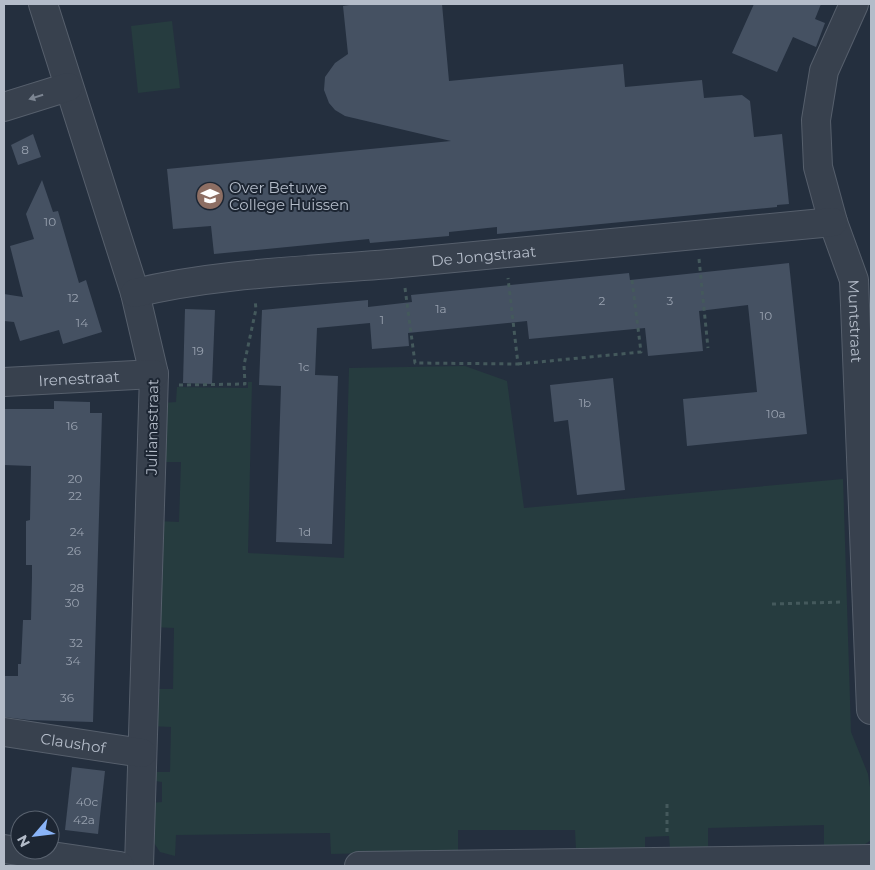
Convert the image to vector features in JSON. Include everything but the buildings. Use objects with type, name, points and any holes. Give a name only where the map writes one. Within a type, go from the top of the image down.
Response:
[{"type":"street","name":"Julianastraat","points":[[43,4],[135,293],[154,380],[139,866]]},
{"type":"street","name":"Muntstraat","points":[[854,4],[824,71],[816,120],[818,167],[833,222],[854,280],[871,710]]},
{"type":"street","points":[[864,4],[871,7]]},
{"type":"street","points":[[4,107],[68,87]]},
{"type":"street","name":"De Jongstraat","points":[[135,293],[157,288],[252,275],[401,263],[833,222]]},
{"type":"street","name":"Irenestraat","points":[[4,382],[154,380]]},
{"type":"street","name":"Claushof","points":[[4,732],[142,753]]},
{"type":"street","points":[[4,849],[120,866]]},
{"type":"street","points":[[359,866],[871,859]]},
{"type":"path","points":[[696,234],[708,348]]},
{"type":"path","points":[[505,252],[518,364]]},
{"type":"path","points":[[154,380],[245,384],[244,364],[256,309],[252,275]]},
{"type":"path","points":[[408,312],[415,363],[518,364],[641,352],[632,280]]},
{"type":"path","points":[[772,604],[867,602]]},
{"type":"path","points":[[667,804],[668,862]]},
{"type":"green space","points":[[172,21],[180,88],[138,93],[131,26]]},
{"type":"green space","points":[[465,366],[507,381],[524,508],[843,479],[851,732],[868,774],[871,794],[871,840],[864,845],[824,846],[824,825],[708,828],[708,849],[670,848],[669,836],[645,837],[645,849],[576,850],[575,830],[458,830],[458,851],[331,854],[330,833],[176,835],[175,856],[160,852],[154,843],[150,803],[162,802],[162,782],[149,780],[149,772],[170,772],[171,727],[150,726],[152,689],[173,689],[174,628],[153,627],[157,521],[179,522],[181,462],[159,462],[162,403],[176,402],[177,387],[248,388],[248,382],[252,382],[248,553],[344,558],[349,368]]},
{"type":"place","name":"Over Betuwe College Huissen","points":[[210,196]]}]
